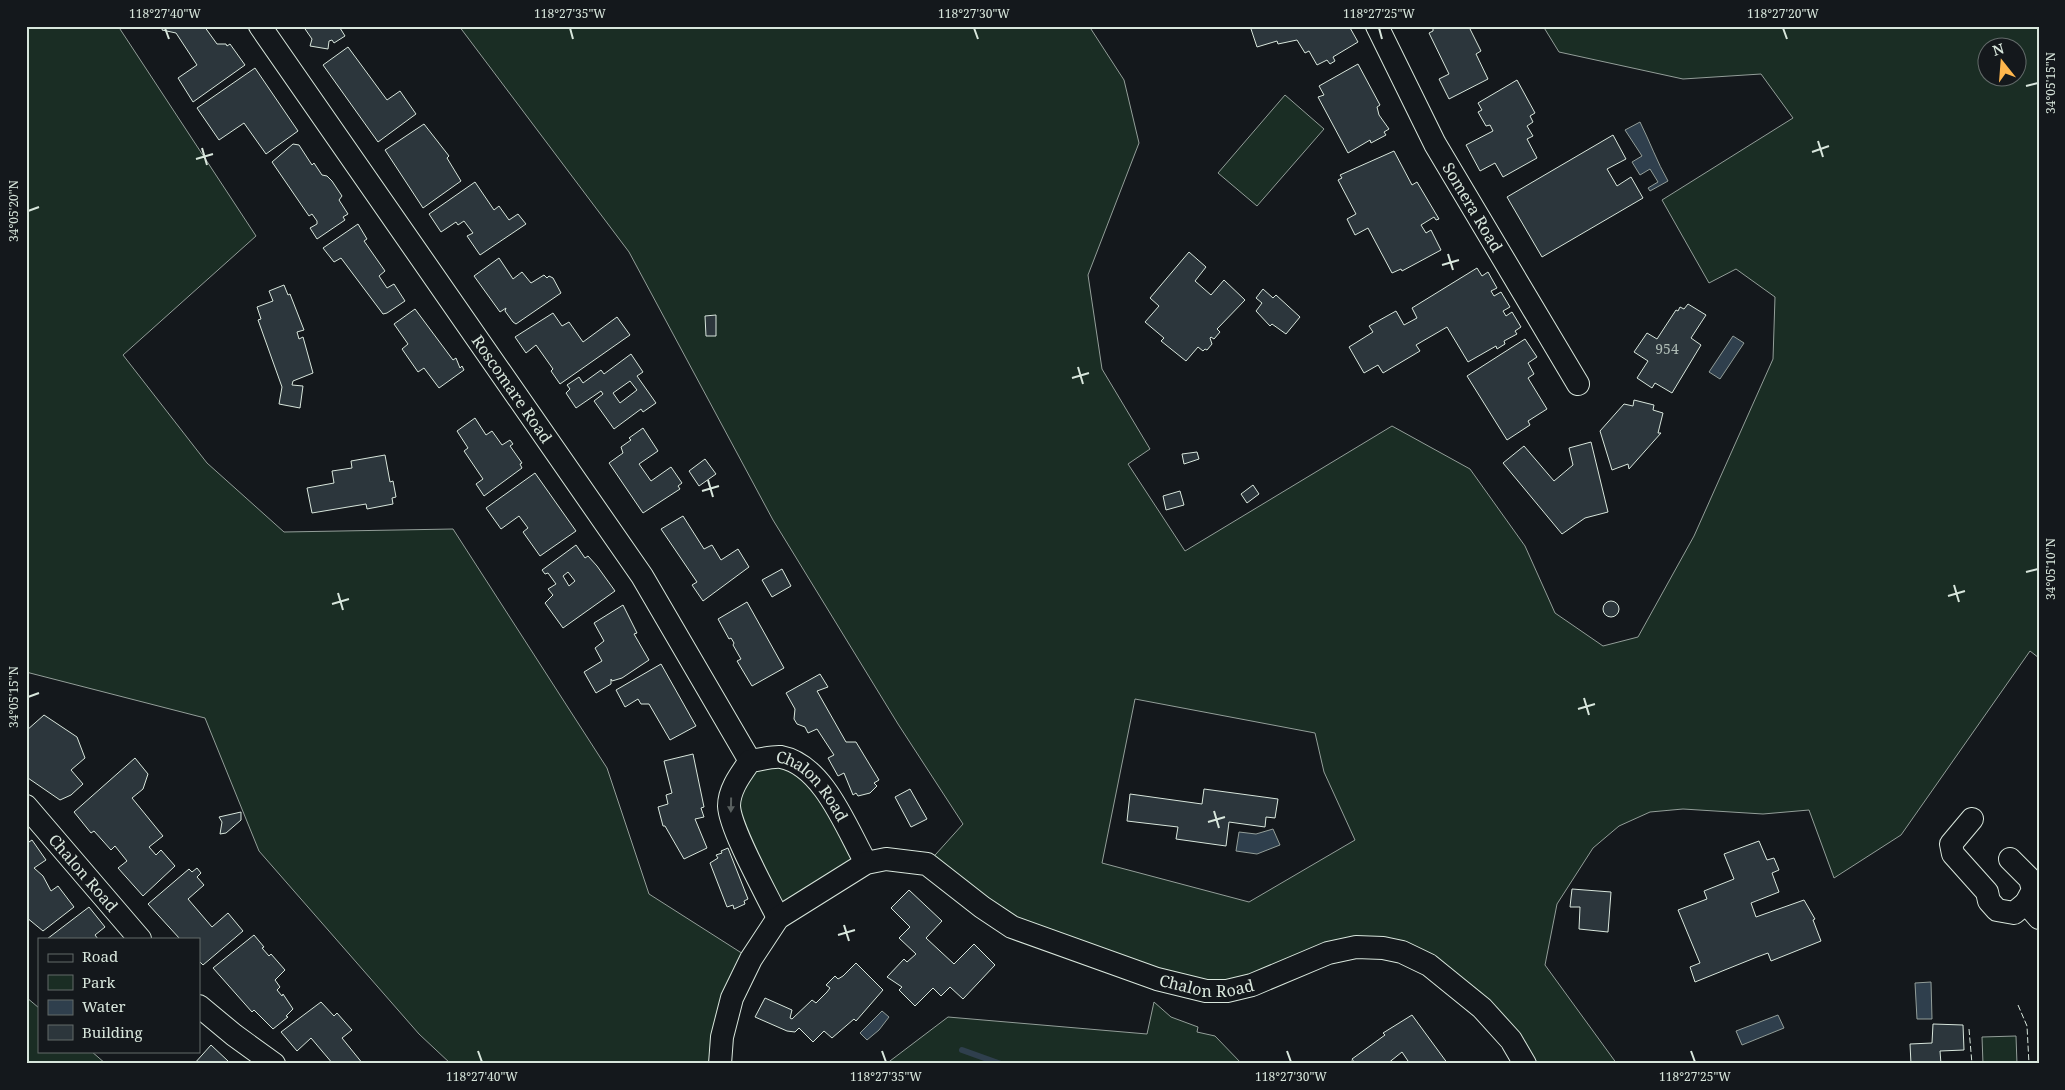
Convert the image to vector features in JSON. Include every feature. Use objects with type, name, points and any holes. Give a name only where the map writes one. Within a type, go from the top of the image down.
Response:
[{"type":"street","name":"Roscomare Road","points":[[260,26],[642,576],[750,761]]},
{"type":"street","name":"Somera Road","points":[[1377,26],[1435,144],[1578,384]]},
{"type":"street","name":"Chalon Road","points":[[778,918],[734,827],[729,805],[735,783],[750,761],[779,757],[804,766],[820,782],[866,863]]},
{"type":"street","name":"Chalon Road","points":[[26,806],[139,938]]},
{"type":"street","points":[[1972,818],[1951,844],[1952,854],[1987,892],[1989,901],[1997,910],[2014,913],[2032,911],[2033,890],[2030,879],[2010,858]]},
{"type":"street","name":"Chalon Road","points":[[720,1064],[722,1037],[732,998],[751,958],[778,918],[866,863],[886,860],[927,864],[982,907],[1012,927],[1157,980],[1206,991],[1227,991],[1252,985],[1328,952],[1356,947],[1382,948],[1402,952],[1429,965],[1482,1008],[1511,1040],[1526,1064]]},
{"type":"street","points":[[200,1007],[234,1035],[274,1064]]},
{"type":"green space","points":[[26,26],[118,26],[256,236],[123,355],[207,463],[284,532],[453,529],[607,768],[649,894],[751,959],[720,1064],[451,1064],[419,1034],[259,851],[205,718],[26,672]]},
{"type":"green space","points":[[459,26],[1089,26],[1124,80],[1139,143],[1088,275],[1102,369],[1150,449],[1128,464],[1185,551],[1392,426],[1470,469],[1525,546],[1555,613],[1603,646],[1638,637],[1694,536],[1773,359],[1775,297],[1736,269],[1709,283],[1662,200],[1793,118],[1761,74],[1683,79],[1559,52],[1543,26],[2039,26],[2039,658],[2030,651],[1901,835],[1834,878],[1809,810],[1763,814],[1683,809],[1650,812],[1619,826],[1593,848],[1557,904],[1545,965],[1617,1064],[1525,1064],[1482,1008],[1383,948],[1227,991],[1040,938],[927,864],[963,824],[898,724],[773,520],[629,252]],"holes":[[[1135,699],[1315,733],[1324,772],[1355,840],[1249,902],[1102,863]]]},
{"type":"green space","points":[[1285,95],[1324,129],[1257,206],[1218,173]]},
{"type":"green space","points":[[750,761],[804,766],[866,863],[778,918],[734,827]]},
{"type":"green space","points":[[26,997],[38,1007],[38,1052],[92,1052],[106,1064],[26,1064]]},
{"type":"green space","points":[[1154,1002],[1171,1017],[1198,1027],[1197,1032],[1215,1036],[1242,1064],[886,1064],[948,1017],[1147,1034]]},
{"type":"green space","points":[[2016,1036],[2017,1064],[1983,1064],[1982,1037]]},
{"type":"water","points":[[1640,122],[1668,181],[1650,191],[1648,188],[1658,182],[1650,169],[1640,175],[1632,162],[1642,156],[1625,130]]},
{"type":"water","points":[[1733,336],[1744,343],[1720,379],[1709,372]]},
{"type":"water","points":[[1273,829],[1280,845],[1257,854],[1236,851],[1239,832],[1256,834]]},
{"type":"water","points":[[1931,982],[1932,1019],[1917,1019],[1915,983]]},
{"type":"water","points":[[882,1011],[889,1017],[879,1030],[867,1040],[860,1033]]},
{"type":"water","points":[[1778,1015],[1784,1028],[1742,1045],[1736,1031]]},
{"type":"building","points":[[163,26],[204,26],[217,44],[226,44],[227,46],[230,44],[245,65],[193,102],[178,78],[197,65],[176,33],[162,30]]},
{"type":"building","points":[[303,26],[342,26],[340,28],[345,36],[334,43],[332,40],[329,41],[328,49],[310,46],[312,39]]},
{"type":"building","points":[[1250,26],[1349,26],[1358,42],[1333,57],[1335,61],[1330,64],[1327,60],[1317,65],[1309,51],[1305,53],[1297,40],[1278,44],[1277,41],[1257,47]]},
{"type":"building","points":[[1433,26],[1476,26],[1470,29],[1481,51],[1476,54],[1488,79],[1449,99],[1439,79],[1449,74],[1429,33],[1433,31]]},
{"type":"building","points":[[348,47],[387,100],[400,91],[416,114],[378,142],[323,65]]},
{"type":"building","points":[[1358,64],[1380,105],[1377,107],[1379,115],[1389,129],[1384,132],[1386,135],[1371,143],[1370,140],[1348,153],[1318,97],[1324,95],[1319,86]]},
{"type":"building","points":[[255,68],[298,131],[266,154],[244,123],[219,140],[197,108]]},
{"type":"building","points":[[1517,80],[1535,113],[1530,116],[1533,122],[1527,126],[1533,136],[1527,139],[1537,158],[1503,177],[1495,163],[1480,171],[1466,145],[1493,131],[1490,125],[1486,126],[1478,112],[1482,110],[1478,103]]},
{"type":"building","points":[[424,124],[449,156],[447,158],[461,181],[423,208],[385,150]]},
{"type":"building","points":[[1613,135],[1626,159],[1607,169],[1617,186],[1631,177],[1643,198],[1542,257],[1507,197]]},
{"type":"building","points":[[293,144],[299,145],[312,165],[314,163],[322,175],[327,176],[332,181],[342,196],[339,200],[348,214],[343,217],[345,220],[317,239],[310,228],[317,224],[317,221],[312,214],[309,216],[272,162]]},
{"type":"building","points":[[1394,151],[1412,185],[1417,182],[1439,219],[1436,220],[1434,217],[1421,225],[1426,233],[1431,230],[1441,250],[1402,271],[1401,269],[1392,273],[1368,228],[1355,235],[1347,219],[1356,214],[1338,180],[1342,178],[1340,175]]},
{"type":"building","points":[[475,182],[494,210],[499,206],[509,220],[518,214],[526,224],[480,255],[467,236],[473,233],[464,221],[458,225],[456,222],[441,232],[429,214]]},
{"type":"building","points":[[358,224],[367,239],[364,241],[385,271],[379,276],[387,288],[394,284],[405,301],[387,313],[383,314],[341,258],[334,262],[323,248]]},
{"type":"building","points":[[1189,252],[1206,267],[1195,281],[1211,295],[1224,280],[1245,300],[1217,329],[1220,332],[1214,339],[1210,338],[1212,344],[1207,350],[1203,351],[1198,347],[1186,361],[1161,341],[1164,338],[1145,322],[1159,306],[1150,298]]},
{"type":"building","points":[[499,258],[513,279],[522,272],[531,283],[544,275],[547,278],[549,276],[553,278],[561,293],[516,324],[505,311],[506,308],[500,312],[474,276]]},
{"type":"building","points":[[1477,268],[1482,276],[1488,272],[1497,288],[1491,291],[1494,296],[1501,292],[1510,307],[1503,311],[1506,316],[1512,312],[1521,327],[1515,331],[1517,334],[1504,341],[1505,344],[1497,349],[1496,346],[1468,362],[1447,327],[1416,345],[1420,351],[1383,373],[1378,365],[1364,373],[1349,347],[1373,332],[1369,326],[1396,311],[1404,325],[1417,318],[1412,308]]},
{"type":"building","points":[[284,285],[288,295],[290,294],[304,330],[297,332],[299,339],[303,337],[313,373],[293,381],[292,385],[303,386],[300,408],[279,404],[282,387],[258,320],[261,319],[257,307],[273,301],[269,291]]},
{"type":"building","points":[[1263,289],[1273,298],[1276,295],[1300,317],[1286,334],[1272,324],[1270,326],[1256,311],[1262,303],[1256,298]]},
{"type":"building","points":[[1688,304],[1706,315],[1691,338],[1701,345],[1672,393],[1655,383],[1652,388],[1637,378],[1648,361],[1634,352],[1647,333],[1657,339],[1676,310],[1678,311],[1680,307],[1684,309]]},
{"type":"building","points":[[415,309],[453,360],[456,358],[460,368],[462,366],[464,370],[439,388],[424,368],[418,372],[402,349],[408,344],[394,324]]},
{"type":"building","points":[[553,313],[562,326],[569,322],[583,342],[617,317],[630,335],[560,384],[551,371],[553,369],[536,345],[526,353],[515,337]]},
{"type":"building","points":[[716,315],[716,336],[706,336],[705,316]]},
{"type":"building","points":[[1525,339],[1537,357],[1528,363],[1534,374],[1528,378],[1547,409],[1528,421],[1530,425],[1507,440],[1467,376]]},
{"type":"building","points":[[631,354],[643,372],[637,376],[656,403],[643,412],[641,409],[614,429],[594,401],[603,394],[601,391],[576,408],[566,393],[570,389],[567,385],[579,377],[583,383],[601,370],[604,374]],"holes":[[[630,381],[637,390],[620,403],[613,393]]]},
{"type":"building","points":[[1634,400],[1654,405],[1653,410],[1663,413],[1658,433],[1661,433],[1629,469],[1628,464],[1612,470],[1600,431],[1624,404],[1633,406]]},
{"type":"building","points":[[475,418],[486,435],[492,431],[502,445],[510,440],[513,444],[510,446],[522,463],[520,464],[522,468],[484,496],[476,484],[483,479],[464,451],[468,448],[457,431]]},
{"type":"building","points":[[643,428],[658,451],[639,464],[651,481],[671,467],[682,483],[678,486],[680,489],[643,513],[609,463],[623,453],[621,447],[631,440],[629,438]]},
{"type":"building","points":[[1591,442],[1608,512],[1585,518],[1562,534],[1503,463],[1524,446],[1554,481],[1573,465],[1569,448]]},
{"type":"building","points":[[1197,452],[1199,459],[1184,464],[1182,454]]},
{"type":"building","points":[[385,455],[390,482],[393,481],[396,497],[392,498],[393,504],[367,509],[366,504],[312,513],[307,488],[334,483],[332,471],[352,468],[351,461]]},
{"type":"building","points":[[705,459],[716,474],[699,486],[689,471]]},
{"type":"building","points":[[535,473],[576,531],[540,556],[523,532],[528,528],[519,516],[501,529],[486,508]]},
{"type":"building","points":[[1253,485],[1259,494],[1247,503],[1241,494]]},
{"type":"building","points":[[1180,491],[1184,505],[1166,510],[1163,496]]},
{"type":"building","points":[[683,516],[704,549],[712,545],[721,560],[738,549],[749,567],[703,601],[692,585],[697,582],[661,529]]},
{"type":"building","points":[[576,545],[585,558],[588,556],[597,566],[615,591],[563,628],[545,603],[553,595],[548,589],[556,584],[548,573],[545,574],[542,570]],"holes":[[[568,572],[575,581],[569,586],[563,576]]]},
{"type":"building","points":[[782,569],[791,586],[772,597],[762,580]]},
{"type":"building","points":[[1608,601],[1614,601],[1619,606],[1617,615],[1608,617],[1603,612],[1603,606]]},
{"type":"building","points":[[747,602],[784,668],[752,686],[737,661],[741,659],[733,645],[734,643],[731,638],[729,639],[718,619]]},
{"type":"building","points":[[623,605],[637,633],[634,634],[649,660],[622,678],[612,681],[611,679],[611,684],[596,693],[584,672],[602,661],[595,648],[604,641],[594,623]]},
{"type":"building","points":[[661,664],[696,726],[670,740],[649,704],[641,704],[638,699],[625,707],[616,690]]},
{"type":"building","points":[[820,674],[828,687],[817,691],[846,742],[856,742],[879,780],[874,783],[877,786],[870,793],[858,796],[856,793],[853,795],[844,773],[838,776],[828,758],[834,755],[817,729],[808,733],[805,727],[797,724],[794,719],[795,709],[786,693]]},
{"type":"building","points":[[44,715],[77,737],[85,758],[71,770],[83,784],[71,795],[60,800],[28,778],[26,774],[26,731]]},
{"type":"building","points":[[693,754],[704,807],[701,808],[704,817],[695,819],[707,848],[684,859],[665,826],[663,826],[658,807],[668,804],[666,795],[672,793],[664,761]]},
{"type":"building","points":[[135,758],[148,774],[143,789],[132,798],[163,836],[149,847],[156,855],[161,850],[175,866],[143,896],[118,868],[127,861],[115,846],[111,850],[94,831],[91,833],[74,812]]},
{"type":"building","points":[[910,789],[927,819],[911,827],[895,797]]},
{"type":"building","points":[[1204,789],[1278,799],[1275,818],[1266,817],[1265,827],[1229,822],[1226,846],[1176,839],[1178,827],[1127,821],[1130,794],[1202,804]]},
{"type":"building","points":[[241,812],[241,820],[226,833],[220,834],[222,822],[219,817]]},
{"type":"building","points":[[32,840],[46,860],[34,868],[43,876],[51,891],[58,886],[74,907],[43,931],[26,917],[26,844]]},
{"type":"building","points":[[1759,841],[1767,860],[1774,858],[1779,870],[1772,873],[1779,892],[1751,903],[1756,917],[1804,900],[1815,919],[1813,920],[1821,941],[1771,961],[1768,953],[1695,982],[1690,967],[1700,963],[1678,910],[1707,899],[1704,891],[1734,879],[1724,854]]},
{"type":"building","points":[[728,848],[748,899],[744,901],[745,904],[734,909],[733,905],[727,907],[710,863],[718,858],[716,855]]},
{"type":"building","points":[[197,868],[201,873],[197,877],[204,885],[188,899],[212,927],[228,913],[243,931],[203,965],[200,962],[200,938],[179,938],[148,904],[189,869],[192,872]]},
{"type":"building","points":[[1572,889],[1611,892],[1608,932],[1579,929],[1580,907],[1570,907]]},
{"type":"building","points":[[909,890],[942,921],[926,938],[954,964],[974,944],[995,965],[963,999],[950,987],[941,996],[933,988],[915,1006],[899,990],[902,987],[887,977],[904,959],[907,962],[916,954],[899,938],[910,927],[891,908]]},
{"type":"building","points":[[89,907],[105,927],[95,935],[97,938],[48,938]]},
{"type":"building","points":[[254,935],[269,956],[271,954],[285,970],[275,980],[280,987],[277,990],[282,996],[283,994],[293,1009],[286,1016],[288,1017],[273,1029],[254,1010],[252,1012],[213,968]]},
{"type":"building","points":[[856,963],[883,990],[856,1021],[854,1019],[832,1038],[824,1031],[813,1042],[799,1028],[795,1032],[787,1031],[755,1017],[765,998],[792,1010],[790,1018],[792,1019],[812,1000],[816,1003],[827,992],[830,988],[826,985],[835,976],[838,979],[843,976]]},
{"type":"building","points":[[321,1002],[334,1016],[337,1013],[352,1030],[342,1038],[363,1064],[333,1064],[311,1038],[297,1051],[281,1032]]},
{"type":"building","points":[[1412,1015],[1448,1064],[1410,1064],[1402,1052],[1387,1064],[1350,1064],[1351,1061],[1354,1062],[1352,1059],[1385,1035],[1383,1033]]},
{"type":"building","points":[[1933,1024],[1963,1025],[1964,1050],[1940,1051],[1941,1064],[1911,1064],[1910,1044],[1932,1043]]},
{"type":"building","points":[[211,1045],[228,1061],[227,1064],[194,1064]]},
{"type":"waterway","points":[[962,1050],[1001,1064]]},
{"type":"fence","points":[[2018,1005],[2027,1026],[2029,1064]]},
{"type":"fence","points":[[1969,1029],[1972,1064]]}]
